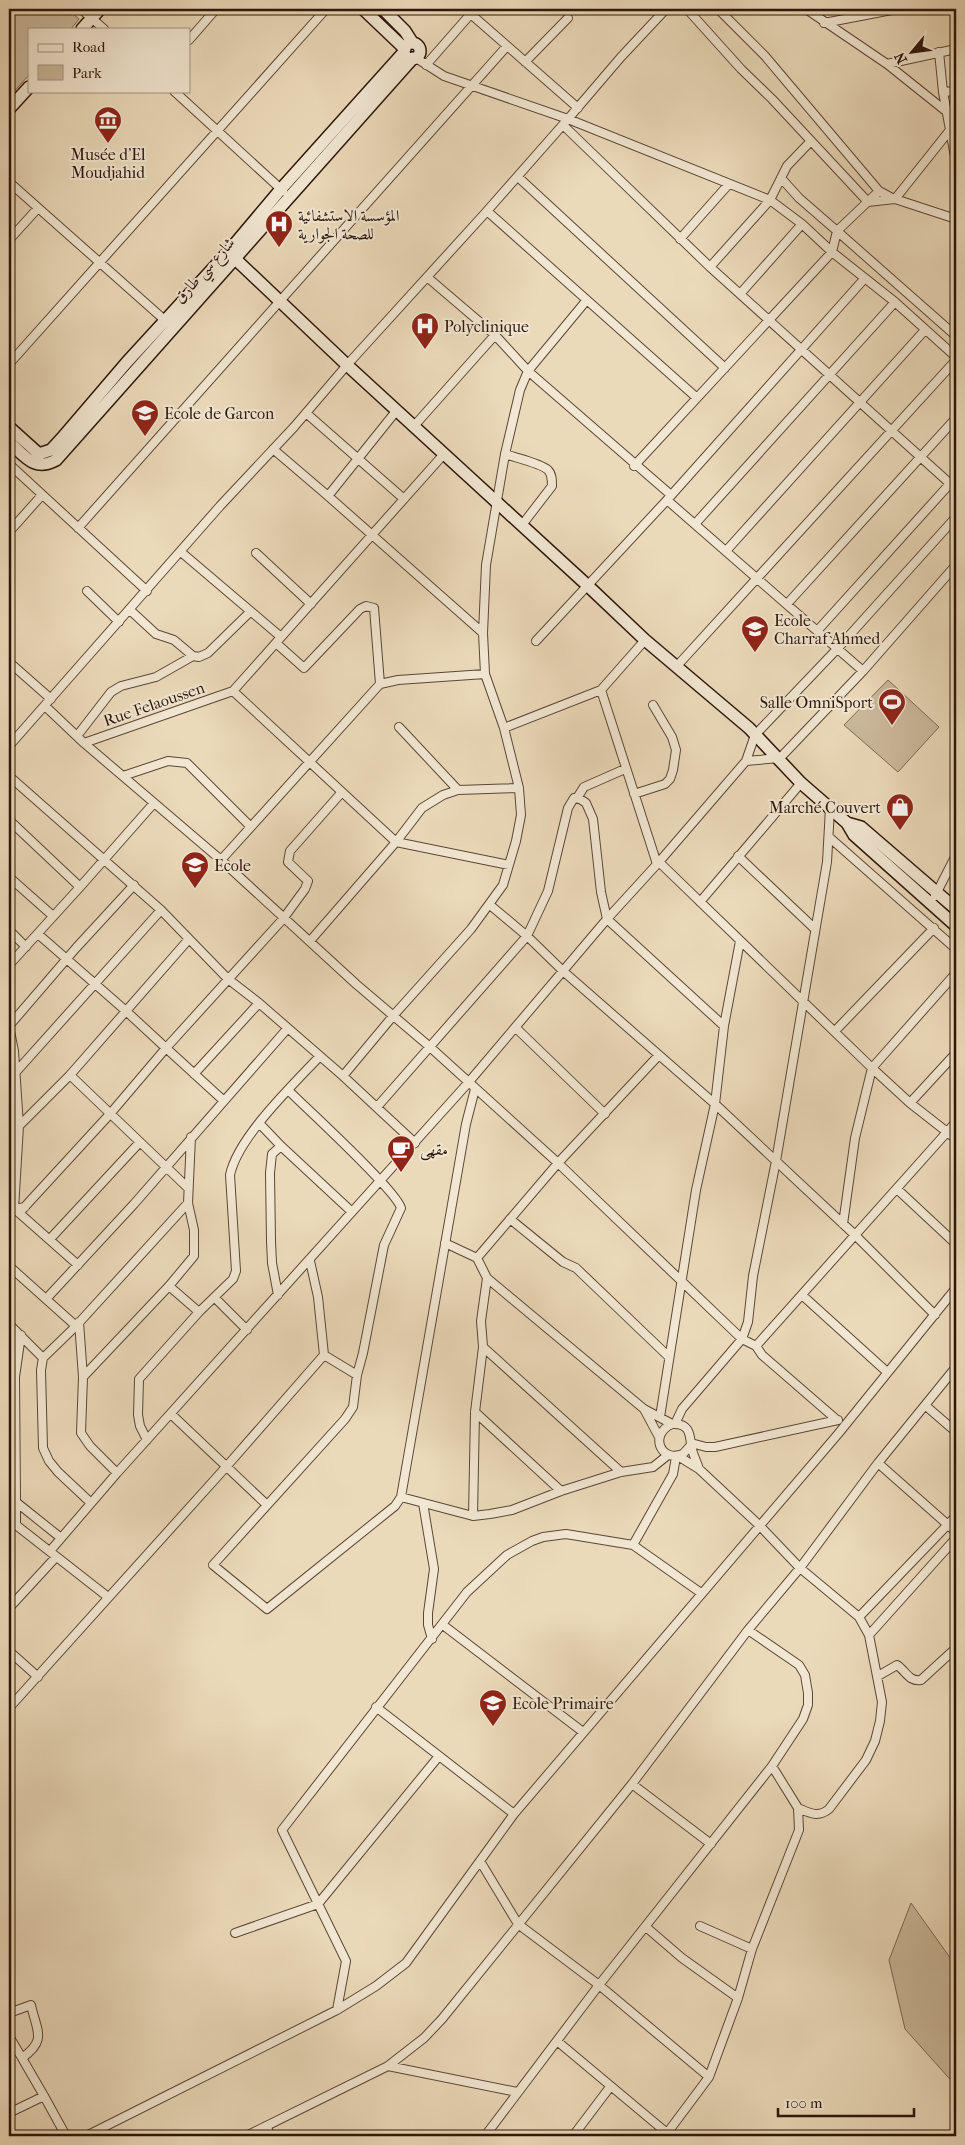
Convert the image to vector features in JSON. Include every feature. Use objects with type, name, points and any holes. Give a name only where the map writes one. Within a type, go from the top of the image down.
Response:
[{"type":"street","points":[[81,9],[103,28]]},
{"type":"street","points":[[83,28],[100,9]]},
{"type":"street","points":[[190,39],[216,9]]},
{"type":"street","points":[[9,364],[326,9]]},
{"type":"street","points":[[364,9],[410,52],[444,76],[568,119],[728,185],[770,200],[802,224],[832,252],[895,302],[956,359],[676,667]]},
{"type":"street","points":[[383,9],[405,31],[410,52]]},
{"type":"street","points":[[9,746],[220,506],[564,126],[621,57],[666,9]]},
{"type":"street","points":[[687,9],[868,202]]},
{"type":"street","points":[[718,9],[765,56],[879,191],[895,199],[956,219]]},
{"type":"street","points":[[806,9],[887,64],[947,112]]},
{"type":"street","points":[[824,22],[873,11],[897,9]]},
{"type":"street","points":[[426,65],[470,10],[525,62],[578,108]]},
{"type":"street","points":[[525,62],[568,18]]},
{"type":"street","points":[[78,528],[508,46]]},
{"type":"street","points":[[887,64],[956,49]]},
{"type":"street","name":"شارع سي طارق","points":[[410,52],[281,189],[232,256],[174,329],[56,460],[42,466],[37,459],[51,450],[166,320],[232,256],[290,197],[410,52]]},
{"type":"street","points":[[938,52],[943,92],[956,162]]},
{"type":"street","points":[[9,109],[28,88]]},
{"type":"street","points":[[943,92],[956,91]]},
{"type":"street","points":[[175,92],[290,197]]},
{"type":"street","points":[[564,126],[710,267],[953,486]]},
{"type":"street","points":[[868,202],[895,199],[950,130]]},
{"type":"street","points":[[710,267],[770,200],[787,166],[810,142]]},
{"type":"street","points":[[518,177],[725,368]]},
{"type":"street","points":[[781,178],[799,198],[956,336]]},
{"type":"street","points":[[9,182],[174,329]]},
{"type":"street","points":[[680,239],[728,185]]},
{"type":"street","points":[[634,466],[832,252],[837,231],[879,191]]},
{"type":"street","points":[[9,240],[38,208]]},
{"type":"street","points":[[487,211],[697,398]]},
{"type":"street","points":[[740,294],[802,224]]},
{"type":"street","points":[[232,256],[347,365],[588,584],[645,640],[755,734],[780,758],[801,783],[847,823],[854,835],[956,926]]},
{"type":"street","points":[[427,277],[495,335],[528,371],[669,497],[726,552],[863,670]]},
{"type":"street","points":[[536,640],[669,497],[865,278]]},
{"type":"street","points":[[343,1076],[490,905],[503,885],[521,815],[519,788],[504,728],[485,674],[483,633],[486,565],[506,454],[520,390],[528,371],[586,301]]},
{"type":"street","points":[[695,524],[831,376],[895,302]]},
{"type":"street","points":[[726,552],[925,330]]},
{"type":"street","points":[[414,426],[495,335]]},
{"type":"street","points":[[328,496],[397,410]]},
{"type":"street","points":[[306,413],[404,499]]},
{"type":"street","points":[[787,604],[956,418]]},
{"type":"street","points":[[9,427],[37,459]]},
{"type":"street","points":[[9,442],[37,459]]},
{"type":"street","points":[[273,449],[483,633]]},
{"type":"street","points":[[444,454],[233,691],[311,760],[342,792],[396,842],[509,865]]},
{"type":"street","points":[[506,454],[542,467],[549,471],[552,477],[552,486],[522,524]]},
{"type":"street","points":[[9,464],[147,590]]},
{"type":"street","points":[[818,630],[953,486],[956,477]]},
{"type":"street","points":[[9,532],[42,495]]},
{"type":"street","points":[[50,1552],[117,1473],[381,1182],[516,1028],[563,971],[746,761],[755,734],[838,648],[956,517]]},
{"type":"street","points":[[181,552],[250,612],[304,668],[309,666],[360,610],[366,606],[374,608],[380,684]]},
{"type":"street","points":[[256,554],[311,604]]},
{"type":"street","points":[[746,761],[780,758],[863,670],[956,565]]},
{"type":"street","points":[[87,592],[119,622]]},
{"type":"street","points":[[130,610],[156,634],[174,640],[193,656]]},
{"type":"street","points":[[77,736],[111,692],[120,686],[156,677],[193,656],[204,656],[250,612]]},
{"type":"street","points":[[504,728],[601,690],[645,640]]},
{"type":"street","points":[[9,662],[51,700]]},
{"type":"street","points":[[221,860],[380,684],[398,680],[485,674]]},
{"type":"street","points":[[601,690],[625,769],[658,863],[872,1068],[956,1139]]},
{"type":"street","name":"Rue Felaoussen","points":[[84,743],[233,691]]},
{"type":"street","points":[[634,794],[665,784],[670,779],[673,770],[676,750],[672,737],[653,705]]},
{"type":"street","points":[[45,706],[84,743],[221,860],[283,919],[430,1047],[558,1163],[742,1339],[756,1346],[762,1355],[837,1420]]},
{"type":"street","points":[[399,727],[458,790]]},
{"type":"street","points":[[123,776],[168,760],[187,763],[251,827]]},
{"type":"street","points":[[377,1107],[527,936],[538,917],[548,891],[568,808],[572,800],[577,798],[584,787],[625,769]]},
{"type":"street","points":[[9,776],[162,910],[228,979],[259,1003],[343,1076],[415,1143]]},
{"type":"street","points":[[700,902],[801,783]]},
{"type":"street","points":[[310,941],[396,842],[422,808],[443,795],[458,790],[519,788]]},
{"type":"street","points":[[17,1208],[110,1114],[166,1048],[283,919],[306,889],[308,881],[288,862],[290,851],[342,792]]},
{"type":"street","points":[[577,798],[586,803],[593,819],[601,892],[607,920],[724,1026]]},
{"type":"street","points":[[9,965],[106,860],[154,803]]},
{"type":"street","points":[[659,1437],[662,1431],[673,1424],[682,1409],[742,1339],[748,1322],[753,1276],[776,1161],[827,862],[830,808]]},
{"type":"street","points":[[9,820],[80,886]]},
{"type":"street","points":[[847,823],[860,827],[956,909]]},
{"type":"street","points":[[828,837],[956,949]]},
{"type":"street","points":[[932,903],[956,855]]},
{"type":"street","points":[[738,856],[815,929]]},
{"type":"street","points":[[9,877],[53,916]]},
{"type":"street","points":[[78,1265],[17,1208],[16,1162],[19,1126],[14,1051],[9,1026],[66,959],[134,885]]},
{"type":"street","points":[[490,905],[715,1104],[855,1235],[935,1315]]},
{"type":"street","points":[[15,1073],[162,910]]},
{"type":"street","points":[[835,1031],[934,928]]},
{"type":"street","points":[[9,930],[26,946]]},
{"type":"street","points":[[38,934],[96,984],[224,1101]]},
{"type":"street","points":[[19,1126],[70,1076],[189,939]]},
{"type":"street","points":[[660,1417],[680,1281],[696,1190],[715,1104],[724,1026],[740,941]]},
{"type":"street","points":[[843,1224],[855,1138],[872,1068],[956,973]]},
{"type":"street","points":[[194,1074],[259,1003]]},
{"type":"street","points":[[47,1298],[166,1168],[287,1028]]},
{"type":"street","points":[[516,1028],[605,1114]]},
{"type":"street","points":[[910,1102],[956,1053]]},
{"type":"street","points":[[477,1258],[558,1163],[659,1055]]},
{"type":"street","points":[[147,1440],[140,1426],[138,1415],[139,1379],[199,1312],[233,1279],[236,1271],[230,1175],[233,1163],[246,1139],[320,1056]]},
{"type":"street","points":[[70,1076],[188,1188]]},
{"type":"street","points":[[288,1090],[381,1182],[398,1201],[401,1208],[384,1245],[364,1353],[356,1375],[353,1407],[345,1419],[214,1565],[267,1609],[394,1506],[401,1497],[445,1243],[475,1089]]},
{"type":"street","points":[[756,1346],[956,1122]]},
{"type":"street","points":[[260,1124],[352,1212]]},
{"type":"street","points":[[83,1377],[169,1286],[194,1256],[194,1230],[188,1203],[191,1137]]},
{"type":"street","points":[[50,1239],[140,1142]]},
{"type":"street","points":[[278,1296],[272,1263],[270,1173],[272,1154],[281,1146]]},
{"type":"street","points":[[896,1189],[956,1244]]},
{"type":"street","points":[[91,1503],[48,1461],[42,1448],[41,1370],[43,1358],[78,1324],[188,1203]]},
{"type":"street","points":[[510,1219],[562,1262],[576,1268],[669,1357]]},
{"type":"street","points":[[445,1243],[477,1258],[487,1278],[644,1408],[688,1430],[699,1469]]},
{"type":"street","points":[[9,1708],[324,1355],[318,1297],[310,1261]]},
{"type":"street","points":[[9,1266],[78,1324],[83,1377],[81,1433],[90,1446],[117,1473]]},
{"type":"street","points":[[473,1516],[475,1412],[483,1347],[481,1321],[487,1278]]},
{"type":"street","points":[[169,1286],[199,1312]]},
{"type":"street","points":[[86,2136],[337,2010],[376,1986],[406,1964],[514,1814],[846,1422],[956,1288]]},
{"type":"street","points":[[802,1296],[819,1309],[887,1372]]},
{"type":"street","points":[[215,1298],[247,1330]]},
{"type":"street","points":[[9,1324],[43,1358]]},
{"type":"street","points":[[9,1349],[21,1335]]},
{"type":"street","points":[[21,1335],[12,1375],[16,1502],[12,1525],[108,1597]]},
{"type":"street","points":[[483,1347],[621,1472]]},
{"type":"street","points":[[324,1355],[356,1375]]},
{"type":"street","points":[[246,2136],[388,2066],[424,2038],[442,2019],[632,1784],[748,1630],[800,1568],[878,1463],[956,1367]]},
{"type":"street","points":[[926,1406],[956,1432]]},
{"type":"street","points":[[644,1408],[659,1437],[661,1447],[699,1469],[759,1525],[800,1568],[859,1617],[869,1635],[882,1702],[875,1742],[866,1760],[824,1813],[816,1815],[798,1808]]},
{"type":"street","points":[[475,1412],[561,1491]]},
{"type":"street","points":[[171,1414],[267,1505]]},
{"type":"street","points":[[691,1444],[715,1447],[837,1420],[846,1422]]},
{"type":"street","points":[[401,1497],[473,1516],[512,1510],[561,1491],[621,1472],[653,1467],[688,1451],[691,1444]]},
{"type":"street","points":[[633,1545],[673,1474],[674,1456]]},
{"type":"street","points":[[878,1463],[956,1532]]},
{"type":"street","points":[[16,1502],[60,1538]]},
{"type":"street","points":[[423,1503],[434,1569],[428,1612],[428,1625],[432,1639]]},
{"type":"street","points":[[859,1617],[956,1516]]},
{"type":"street","points":[[337,2010],[346,1961],[282,1830],[467,1592],[507,1555],[543,1537],[566,1534],[633,1545],[701,1593]]},
{"type":"street","points":[[869,1635],[956,1538]]},
{"type":"street","points":[[9,1608],[56,1557]]},
{"type":"street","points":[[443,1625],[583,1732]]},
{"type":"street","points":[[485,2136],[599,1985],[772,1766],[804,1720],[808,1705],[805,1675],[800,1665],[748,1630]]},
{"type":"street","points":[[878,1676],[897,1665],[909,1678],[921,1680],[926,1678],[956,1648]]},
{"type":"street","points":[[9,1651],[38,1677]]},
{"type":"street","points":[[376,1708],[514,1814]]},
{"type":"street","points":[[235,1933],[318,1904],[439,1756]]},
{"type":"street","points":[[557,2041],[666,2135],[709,2077],[738,1998],[752,1949],[799,1830],[798,1808],[772,1766]]},
{"type":"street","points":[[632,1784],[711,1844]]},
{"type":"street","points":[[480,1860],[518,1924],[599,1985],[709,2077]]},
{"type":"street","points":[[700,1926],[752,1949]]},
{"type":"street","points":[[646,1927],[682,1958],[738,1998]]},
{"type":"street","points":[[9,2013],[31,2005],[38,2041],[36,2047],[22,2058]]},
{"type":"street","points":[[9,2036],[66,2136]]},
{"type":"street","points":[[388,2066],[517,2092]]},
{"type":"street","points":[[573,2136],[610,2087]]},
{"type":"street","points":[[9,2113],[44,2096]]},
{"type":"street","points":[[266,2126],[271,2136]]},
{"type":"green space","points":[[9,9],[67,9],[79,19],[72,28],[28,28],[28,76],[9,97]]},
{"type":"green space","name":"Salle OmniSport","points":[[888,680],[939,727],[898,772],[844,725]]},
{"type":"green space","points":[[911,1903],[956,1966],[956,2086],[905,2029],[889,1960]]},
{"type":"place","name":"Musée d'El Moudjahid","points":[[108,144]]},
{"type":"place","name":"المؤسسة الاستشفائية للصحة الجوارية","points":[[279,248]]},
{"type":"place","name":"Polyclinique","points":[[425,350]]},
{"type":"place","name":"Ecole de Garcon","points":[[145,437]]},
{"type":"place","name":"Ecole Charraf Ahmed","points":[[755,653]]},
{"type":"place","name":"Salle OmniSport","points":[[892,726]]},
{"type":"place","name":"Marché Couvert","points":[[900,831]]},
{"type":"place","name":"Ecole","points":[[195,889]]},
{"type":"place","name":"مقهى","points":[[401,1173]]},
{"type":"place","name":"Ecole Primaire","points":[[493,1727]]}]
